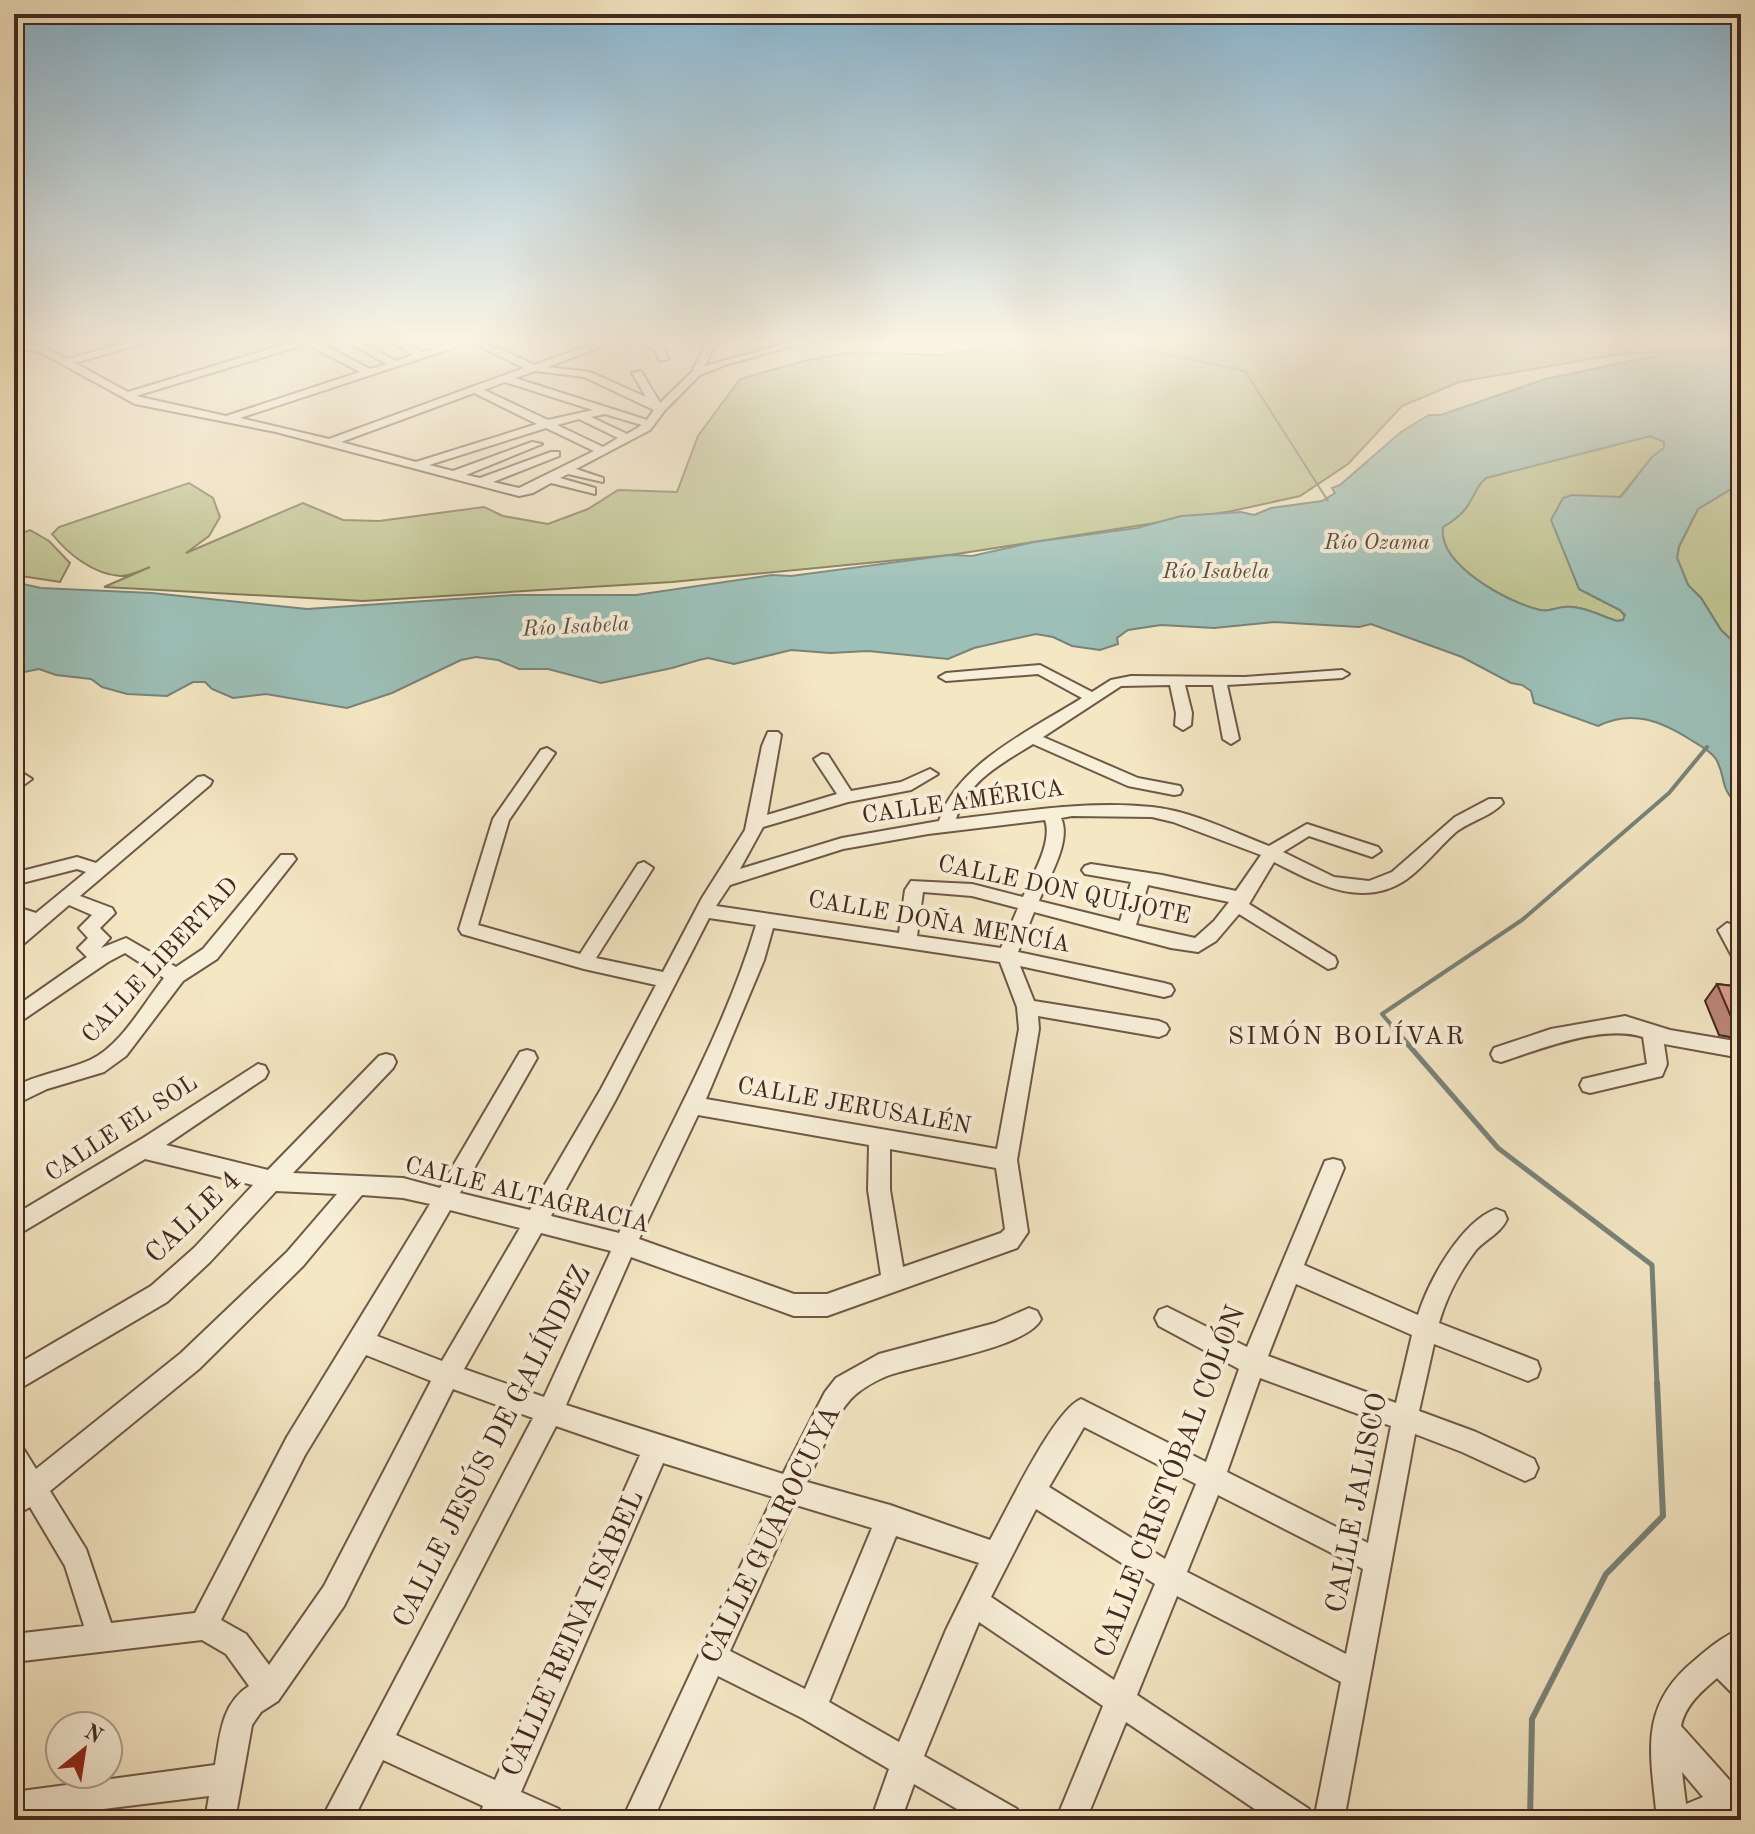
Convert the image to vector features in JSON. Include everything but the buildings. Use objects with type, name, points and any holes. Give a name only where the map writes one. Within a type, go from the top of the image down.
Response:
[{"type":"street","points":[[260,427],[519,492],[605,452],[646,427]]},
{"type":"street","points":[[330,443],[374,427]]},
{"type":"street","points":[[414,466],[539,427]]},
{"type":"street","points":[[557,427],[605,452]]},
{"type":"street","points":[[603,427],[629,439]]},
{"type":"street","points":[[515,434],[555,454],[595,486],[551,479]]},
{"type":"street","points":[[451,476],[536,444]]},
{"type":"street","points":[[479,483],[555,454]]},
{"type":"street","points":[[946,677],[1040,669],[1090,697]]},
{"type":"street","points":[[946,825],[952,804],[975,774],[1035,739],[1090,697],[1116,683],[1131,680],[1219,681],[1342,674]]},
{"type":"street","points":[[1176,680],[1184,713],[1183,725]]},
{"type":"street","points":[[1219,681],[1231,739]]},
{"type":"street","points":[[220,1820],[238,1719],[251,1702],[268,1691],[334,1596],[447,1376],[537,1222],[608,1095],[704,911],[757,823],[765,759],[773,735]]},
{"type":"street","points":[[1035,739],[1134,782],[1174,790]]},
{"type":"street","points":[[547,753],[501,819],[468,929],[584,962],[666,980]]},
{"type":"street","points":[[822,759],[847,797]]},
{"type":"street","points":[[757,823],[847,797],[905,786],[930,774]]},
{"type":"street","points":[[14,942],[204,781]]},
{"type":"street","name":"CALLE AMÉRICA","points":[[729,872],[842,844],[946,825],[1050,812],[1152,812],[1177,817],[1271,853],[1343,887],[1368,887],[1401,877],[1458,823],[1495,803]]},
{"type":"street","points":[[1007,956],[1030,906],[1055,834],[1056,825],[1050,812]]},
{"type":"street","points":[[1240,902],[1271,853],[1309,829],[1372,851]]},
{"type":"street","name":"CALLE LIBERTAD","points":[[14,1097],[41,1082],[97,1066],[119,1050],[176,976],[210,954],[287,859]]},
{"type":"street","points":[[14,879],[77,863],[101,870]]},
{"type":"street","points":[[584,962],[644,868]]},
{"type":"street","points":[[1091,870],[1141,878],[1240,902],[1328,962]]},
{"type":"street","points":[[1126,930],[1141,878]]},
{"type":"street","name":"CALLE DON QUIJOTE","points":[[907,941],[914,890],[917,885],[925,884],[972,890],[1190,945],[1204,941],[1240,902]]},
{"type":"street","points":[[69,898],[106,913],[88,928],[101,938],[87,948],[101,957]]},
{"type":"street","name":"CALLE DOÑA MENCÍA","points":[[704,911],[1007,956],[1164,990]]},
{"type":"street","points":[[14,912],[39,921]]},
{"type":"street","name":"CALLE JESÚS DE GALÍNDEZ","points":[[336,1820],[551,1410],[692,1105],[755,960],[767,919]]},
{"type":"street","points":[[1727,930],[1741,955]]},
{"type":"street","points":[[14,1018],[101,957],[126,945],[176,976]]},
{"type":"street","name":"CALLE ALTAGRACIA","points":[[143,1149],[274,1181],[403,1188],[627,1245],[794,1305],[827,1305],[1014,1237],[1017,1232],[1006,1160],[1029,1029],[1027,1007],[1007,956]]},
{"type":"street","points":[[1027,1007],[1159,1029]]},
{"type":"street","points":[[1501,1054],[1597,1027],[1625,1024],[1652,1033],[1741,1050]]},
{"type":"street","points":[[1590,1085],[1655,1070],[1657,1064],[1652,1033]]},
{"type":"street","points":[[203,1626],[296,1446],[527,1058]]},
{"type":"street","name":"CALLE 4","points":[[14,1380],[159,1294],[202,1255],[386,1062]]},
{"type":"street","name":"CALLE EL SOL","points":[[14,1227],[143,1149],[258,1072]]},
{"type":"street","name":"CALLE JERUSALÉN","points":[[692,1105],[1006,1160]]},
{"type":"street","points":[[880,1138],[879,1190],[894,1282]]},
{"type":"street","name":"CALLE CRISTÓBAL COLÓN","points":[[1071,1820],[1212,1480],[1289,1270],[1333,1168]]},
{"type":"street","points":[[23,1497],[190,1361],[295,1259],[356,1187]]},
{"type":"street","name":"CALLE JALISCO","points":[[1329,1820],[1405,1418],[1425,1329],[1434,1300],[1469,1242],[1496,1219]]},
{"type":"street","points":[[1289,1270],[1425,1329],[1528,1369]]},
{"type":"street","points":[[1167,1318],[1253,1363],[1467,1441],[1525,1468]]},
{"type":"street","name":"CALLE GUAROCUYA","points":[[637,1820],[834,1401],[859,1375],[879,1366],[999,1334],[1029,1319]]},
{"type":"street","points":[[360,1341],[447,1376],[656,1448],[890,1518],[998,1556]]},
{"type":"street","points":[[886,1820],[905,1763],[975,1603],[1031,1491],[1081,1412],[1087,1412],[1212,1480],[1379,1563]]},
{"type":"street","name":"CALLE REINA ISABEL","points":[[497,1810],[656,1448]]},
{"type":"street","points":[[14,1457],[23,1497],[76,1559],[102,1636]]},
{"type":"street","points":[[1031,1491],[1171,1578],[1357,1675]]},
{"type":"street","points":[[812,1708],[890,1518]]},
{"type":"street","points":[[975,1603],[1298,1820]]},
{"type":"street","points":[[14,1648],[203,1626],[229,1637],[246,1653],[268,1691]]},
{"type":"street","points":[[1672,1820],[1667,1732],[1669,1712],[1677,1698],[1730,1651],[1741,1682]]},
{"type":"street","points":[[713,1658],[812,1708],[1006,1820]]},
{"type":"street","points":[[1667,1732],[1737,1805],[1685,1820]]},
{"type":"street","points":[[377,1742],[497,1810],[548,1820]]},
{"type":"street","points":[[14,1807],[226,1779]]},
{"type":"green space","points":[[705,427],[1383,427],[1348,464],[1300,496],[1232,511],[950,555],[672,582],[363,601],[104,587],[150,567],[124,576],[100,571],[73,556],[52,534],[59,527],[189,483],[213,498],[220,517],[209,536],[186,553],[303,503],[343,520],[379,521],[484,507],[503,516],[548,524],[588,509],[618,490],[677,492],[698,436]]},
{"type":"green space","points":[[1650,436],[1665,442],[1664,448],[1652,457],[1620,497],[1610,498],[1573,568],[1579,589],[1620,610],[1625,616],[1623,620],[1617,621],[1577,608],[1543,610],[1527,606],[1494,591],[1451,555],[1444,541],[1443,527],[1463,512],[1486,478]]},
{"type":"green space","points":[[1741,483],[1741,649],[1721,630],[1701,598],[1688,585],[1677,558],[1679,547],[1698,509]]},
{"type":"green space","points":[[30,530],[49,541],[70,563],[60,582],[14,575],[14,536]]},
{"type":"water","points":[[1410,427],[1741,427],[1741,483],[1698,509],[1679,546],[1677,558],[1688,585],[1701,598],[1721,630],[1741,649],[1741,808],[1726,789],[1714,756],[1669,727],[1634,718],[1598,726],[1534,703],[1531,691],[1522,685],[1511,683],[1462,657],[1371,624],[1359,627],[1274,622],[1214,628],[1161,625],[1128,630],[1117,638],[1118,644],[1100,650],[1072,646],[1053,637],[1036,634],[974,648],[948,659],[868,651],[830,653],[791,650],[734,664],[708,658],[601,683],[548,669],[519,669],[498,660],[476,657],[461,660],[392,693],[347,708],[266,694],[233,698],[212,689],[205,682],[193,682],[167,696],[127,694],[102,687],[91,679],[56,675],[39,669],[14,674],[14,582],[41,588],[152,593],[307,609],[513,595],[636,595],[772,575],[791,576],[950,555],[972,556],[1034,542],[1137,528],[1181,516],[1241,512],[1254,515],[1271,508],[1322,501],[1335,493],[1332,488],[1340,485]],"holes":[[[1650,436],[1664,442],[1664,448],[1652,457],[1621,497],[1572,495],[1563,498],[1551,520],[1579,589],[1620,610],[1625,615],[1623,620],[1617,621],[1571,607],[1540,610],[1511,599],[1494,591],[1463,568],[1444,541],[1443,527],[1463,512],[1486,478]]]},
{"type":"waterway","points":[[1280,427],[1328,501]]},
{"type":"waterway","points":[[1394,1028],[1382,1014],[1522,920],[1669,793],[1707,747]]},
{"type":"waterway","points":[[1392,1026],[1498,1148],[1652,1265],[1657,1385]]},
{"type":"waterway","points":[[1530,1820],[1532,1719],[1606,1574],[1663,1516],[1657,1383]]},
{"type":"district","name":"SIMÓN BOLÍVAR","points":[[1347,1037]]},
{"type":"water label","name":"Río Ozama","points":[[1377,543]]},
{"type":"water label","name":"Río Isabela","points":[[1216,572]]},
{"type":"water label","name":"Río Isabela","points":[[576,627]]}]
